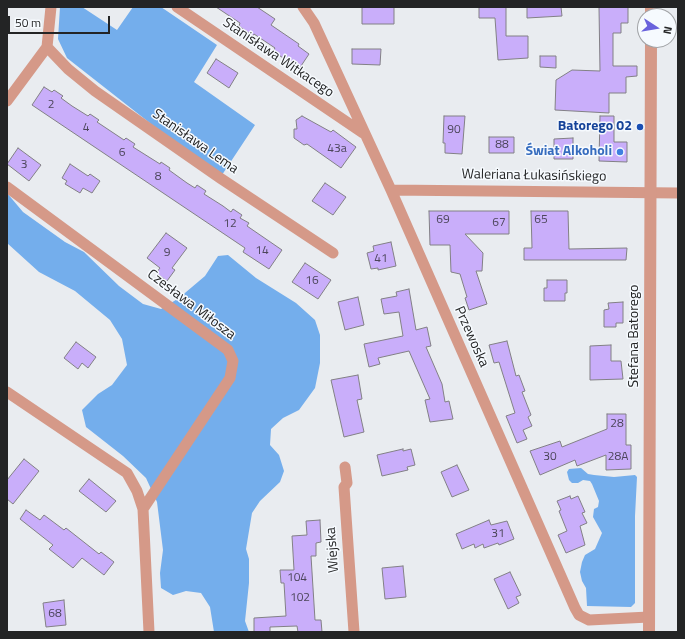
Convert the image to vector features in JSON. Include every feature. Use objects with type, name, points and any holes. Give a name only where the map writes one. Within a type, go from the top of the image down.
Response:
[{"type":"street","points":[[7,100],[47,47],[51,7]]},
{"type":"street","name":"Stanisława Witkacego","points":[[177,7],[363,133]]},
{"type":"street","name":"Przewoska","points":[[303,7],[314,23],[363,133],[391,190],[579,615],[589,620],[649,617]]},
{"type":"street","name":"Stanisława Lema","points":[[47,47],[68,69],[95,91],[220,178],[333,253]]},
{"type":"street","name":"Stefana Batorego","points":[[649,632],[651,48]]},
{"type":"street","name":"Czesława Miłosza","points":[[7,186],[228,350],[233,362],[230,378],[143,509]]},
{"type":"street","name":"Waleriana Łukasińskiego","points":[[391,190],[678,193]]},
{"type":"street","points":[[7,392],[127,473],[137,491],[143,509],[149,632]]},
{"type":"street","name":"Wiejska","points":[[346,467],[347,483],[344,487],[354,632]]},
{"type":"shaded area","points":[[60,7],[82,7],[117,30],[133,7],[161,7],[217,45],[194,82],[255,125],[220,178],[67,58],[58,39]]},
{"type":"shaded area","points":[[7,193],[23,212],[65,242],[84,252],[119,286],[143,304],[161,309],[179,298],[205,276],[218,256],[228,255],[256,278],[296,303],[315,320],[320,335],[320,363],[315,388],[299,410],[283,418],[271,429],[270,445],[279,455],[284,471],[280,482],[260,501],[252,513],[246,549],[249,559],[249,583],[245,621],[249,632],[214,632],[210,607],[201,593],[186,591],[173,595],[161,588],[160,573],[163,550],[157,502],[146,478],[123,456],[86,427],[82,410],[98,394],[112,385],[127,365],[122,339],[110,320],[75,291],[39,272],[7,243]]},
{"type":"shaded area","points":[[581,468],[588,474],[594,475],[614,477],[635,475],[637,477],[635,516],[635,603],[631,607],[587,606],[586,588],[582,581],[580,572],[582,562],[585,555],[595,549],[602,533],[593,517],[594,509],[598,507],[599,501],[592,484],[590,481],[583,480],[578,483],[572,483],[569,480],[567,472],[569,469]]},
{"type":"building","points":[[216,7],[257,7],[275,19],[271,25],[299,44],[298,46],[309,54],[299,69],[273,51],[275,48],[254,34],[253,36],[239,26],[240,23]]},
{"type":"building","points":[[362,7],[394,7],[394,24],[362,24]]},
{"type":"building","points":[[479,7],[506,7],[506,36],[528,36],[528,58],[498,60],[495,18],[479,18]]},
{"type":"building","points":[[527,7],[561,7],[562,16],[527,18]]},
{"type":"building","points":[[599,7],[628,7],[628,23],[621,23],[621,33],[613,33],[613,66],[637,66],[637,76],[626,77],[626,93],[609,93],[609,113],[555,110],[556,80],[572,70],[600,71]]},
{"type":"building","points":[[352,49],[381,49],[380,65],[352,64]]},
{"type":"building","points":[[540,56],[556,56],[556,68],[540,67]]},
{"type":"building","points":[[216,59],[238,73],[229,88],[207,73]]},
{"type":"building","points":[[44,87],[52,92],[54,90],[63,96],[61,98],[72,106],[88,116],[90,114],[99,120],[97,122],[124,140],[126,138],[135,144],[133,147],[160,164],[161,162],[170,168],[169,170],[187,183],[195,188],[197,185],[206,191],[204,194],[231,212],[233,209],[242,215],[240,218],[249,223],[247,226],[282,250],[269,269],[243,252],[245,248],[32,105]]},
{"type":"building","points":[[302,116],[331,132],[333,130],[356,147],[341,168],[307,144],[304,145],[294,138],[294,129],[297,129],[296,120]]},
{"type":"building","points":[[444,116],[465,116],[462,154],[445,153],[445,143],[443,143]]},
{"type":"building","points":[[600,116],[614,116],[614,142],[627,142],[627,162],[599,161]]},
{"type":"building","points":[[489,137],[514,137],[514,153],[489,153]]},
{"type":"building","points":[[573,138],[573,159],[554,159],[554,139]]},
{"type":"building","points":[[18,148],[41,165],[29,181],[7,164]]},
{"type":"building","points":[[70,164],[88,176],[90,174],[100,181],[92,193],[83,188],[80,193],[65,184],[67,181],[62,178]]},
{"type":"building","points":[[325,183],[346,197],[333,215],[312,201]]},
{"type":"building","points":[[429,211],[509,211],[509,234],[465,234],[483,253],[482,271],[476,271],[487,304],[469,310],[465,298],[467,297],[460,274],[451,272],[450,245],[430,245]]},
{"type":"building","points":[[531,211],[568,211],[569,249],[627,248],[626,260],[524,260],[524,248],[532,248]]},
{"type":"building","points":[[166,233],[187,248],[172,268],[175,270],[167,281],[156,273],[160,268],[147,258]]},
{"type":"building","points":[[391,242],[396,266],[378,270],[378,268],[371,269],[367,253],[374,251],[373,246]]},
{"type":"building","points":[[305,263],[331,280],[318,299],[292,282]]},
{"type":"building","points":[[547,280],[567,280],[567,293],[565,293],[565,301],[544,301],[544,288],[547,288]]},
{"type":"building","points":[[409,289],[416,330],[427,327],[431,346],[426,347],[442,384],[445,402],[449,401],[453,419],[430,422],[425,400],[430,399],[409,351],[378,358],[380,364],[369,367],[364,344],[403,336],[399,312],[384,314],[381,299],[397,296],[396,292]]},
{"type":"building","points":[[358,297],[364,325],[345,330],[338,302]]},
{"type":"building","points":[[623,302],[623,323],[616,323],[616,327],[604,327],[604,310],[609,309],[608,303]]},
{"type":"building","points":[[507,341],[516,376],[519,375],[525,391],[522,392],[531,415],[528,417],[532,426],[523,430],[527,439],[517,443],[506,416],[515,413],[499,362],[494,363],[489,345]]},
{"type":"building","points":[[76,342],[96,357],[88,368],[82,363],[78,369],[64,358]]},
{"type":"building","points":[[611,345],[611,361],[621,361],[623,379],[590,380],[590,346]]},
{"type":"building","points":[[358,375],[362,399],[357,400],[364,432],[344,437],[331,380]]},
{"type":"building","points":[[607,414],[626,414],[626,445],[631,445],[631,469],[606,470],[606,455],[577,466],[575,460],[540,475],[530,451],[560,441],[562,447],[607,429]]},
{"type":"building","points":[[403,449],[403,451],[411,449],[415,465],[407,467],[408,470],[382,476],[377,455]]},
{"type":"building","points":[[24,459],[39,471],[13,504],[7,499],[7,480]]},
{"type":"building","points":[[457,465],[469,490],[452,497],[441,472]]},
{"type":"building","points":[[89,479],[116,501],[106,512],[79,491]]},
{"type":"building","points":[[570,496],[571,499],[578,496],[585,512],[582,513],[587,523],[580,526],[585,545],[566,553],[558,535],[567,531],[559,511],[561,510],[557,501]]},
{"type":"building","points":[[26,510],[40,520],[44,515],[64,530],[66,528],[99,554],[101,552],[114,562],[104,575],[82,558],[73,568],[49,549],[53,545],[20,519]]},
{"type":"building","points":[[320,520],[321,542],[316,543],[316,556],[311,556],[315,620],[321,620],[322,632],[298,632],[297,626],[270,627],[270,632],[254,632],[254,618],[286,616],[284,583],[281,583],[280,570],[294,570],[292,536],[307,535],[306,521]]},
{"type":"building","points":[[489,520],[491,525],[507,521],[514,539],[499,545],[498,543],[484,548],[483,544],[475,548],[474,544],[462,549],[456,534]]},
{"type":"building","points":[[403,566],[406,597],[385,599],[382,568]]},
{"type":"building","points":[[510,572],[521,595],[516,597],[519,603],[508,609],[494,579]]},
{"type":"building","points":[[64,600],[66,625],[46,627],[43,603]]},
{"type":"place","name":"Batorego 02","points":[[640,127]]},
{"type":"place","name":"Świat Alkoholi","points":[[620,152]]}]
